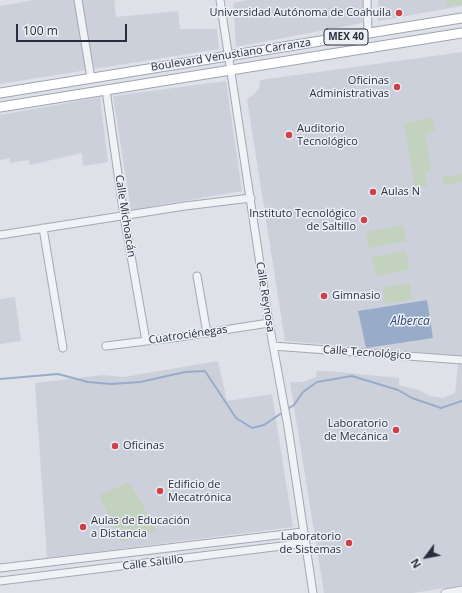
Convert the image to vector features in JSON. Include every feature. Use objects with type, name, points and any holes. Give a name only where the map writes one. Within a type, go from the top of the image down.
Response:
[{"type":"main road","name":"Boulevard Venustiano Carranza","points":[[0,93],[462,18]]},
{"type":"main road","name":"Boulevard Venustiano Carranza","points":[[0,107],[232,69],[462,34]]},
{"type":"street","points":[[78,0],[91,78]]},
{"type":"street","name":"Calle Reynosa","points":[[220,0],[232,69],[269,322],[288,427],[313,593]]},
{"type":"street","points":[[367,0],[368,33]]},
{"type":"street","name":"Calle Michoacán","points":[[106,90],[124,216],[146,341]]},
{"type":"street","points":[[0,235],[251,198]]},
{"type":"street","points":[[43,228],[63,348]]},
{"type":"street","points":[[197,276],[207,333]]},
{"type":"street","name":"Cuatrociénegas","points":[[106,346],[207,333],[269,322]]},
{"type":"street","name":"Calle Tecnológico","points":[[273,346],[462,360]]},
{"type":"street","name":"Calle Saltillo","points":[[0,568],[303,532]]},
{"type":"street","name":"Calle Saltillo","points":[[0,581],[306,543]]},
{"type":"street","points":[[445,593],[460,591]]},
{"type":"shaded area","points":[[34,0],[114,0],[116,17],[178,11],[180,29],[217,29],[219,49],[0,84],[0,6]]},
{"type":"shaded area","points":[[248,0],[363,0],[362,23],[236,47],[233,3]]},
{"type":"shaded area","name":"Universidad Autónoma de Coahuila","points":[[378,0],[462,0],[462,6],[378,21]]},
{"type":"shaded area","name":"Instituto Tecnológico de Saltillo","points":[[462,52],[462,356],[285,341],[247,99],[259,88],[260,80]]},
{"type":"shaded area","points":[[226,81],[242,191],[131,210],[113,96]]},
{"type":"shaded area","points":[[100,97],[108,162],[83,166],[82,153],[30,165],[29,160],[10,163],[10,158],[0,160],[0,115]]},
{"type":"shaded area","points":[[15,297],[21,341],[0,344],[0,299]]},
{"type":"shaded area","points":[[218,361],[227,401],[272,394],[293,527],[47,558],[35,383],[103,375],[124,377]]},
{"type":"shaded area","points":[[462,363],[462,585],[413,593],[324,593],[290,382],[304,382],[316,377],[317,371],[399,378],[399,385],[419,390],[430,396],[443,398],[455,393],[458,364]]},
{"type":"green space","points":[[446,0],[462,0],[462,4],[447,6]]},
{"type":"green space","points":[[433,117],[435,131],[425,133],[431,171],[425,172],[427,187],[415,188],[404,123]]},
{"type":"green space","points":[[462,174],[462,182],[443,185],[442,177]]},
{"type":"green space","points":[[403,225],[406,241],[369,248],[366,232]]},
{"type":"green space","points":[[406,251],[409,270],[376,276],[372,257]]},
{"type":"green space","points":[[410,283],[412,299],[385,304],[383,287]]},
{"type":"green space","points":[[129,482],[157,531],[121,542],[99,495]]},
{"type":"water","name":"Alberca","points":[[427,300],[433,338],[366,348],[358,311]]},
{"type":"waterway","points":[[0,379],[58,374],[88,382],[111,384],[140,382],[185,372],[205,371],[236,418],[252,428],[264,425],[283,412]]},
{"type":"waterway","points":[[286,410],[294,405],[303,392],[317,382],[352,376],[398,390],[412,398],[441,408],[462,401]]},
{"type":"place","name":"Universidad Autónoma de Coahuila","points":[[399,13]]},
{"type":"place","name":"Oficinas Administrativas","points":[[397,87]]},
{"type":"place","name":"Auditorio Tecnológico","points":[[289,135]]},
{"type":"place","name":"Aulas N","points":[[373,192]]},
{"type":"place","name":"Instituto Tecnológico de Saltillo","points":[[364,220]]},
{"type":"place","name":"Gimnasio","points":[[324,296]]},
{"type":"place","name":"Laboratorio de Mecánica","points":[[396,430]]},
{"type":"place","name":"Oficinas","points":[[115,446]]},
{"type":"place","name":"Edificio de Mecatrónica","points":[[160,491]]},
{"type":"place","name":"Aulas de Educación a Distancia","points":[[83,527]]},
{"type":"place","name":"Laboratorio de Sistemas","points":[[349,543]]}]
